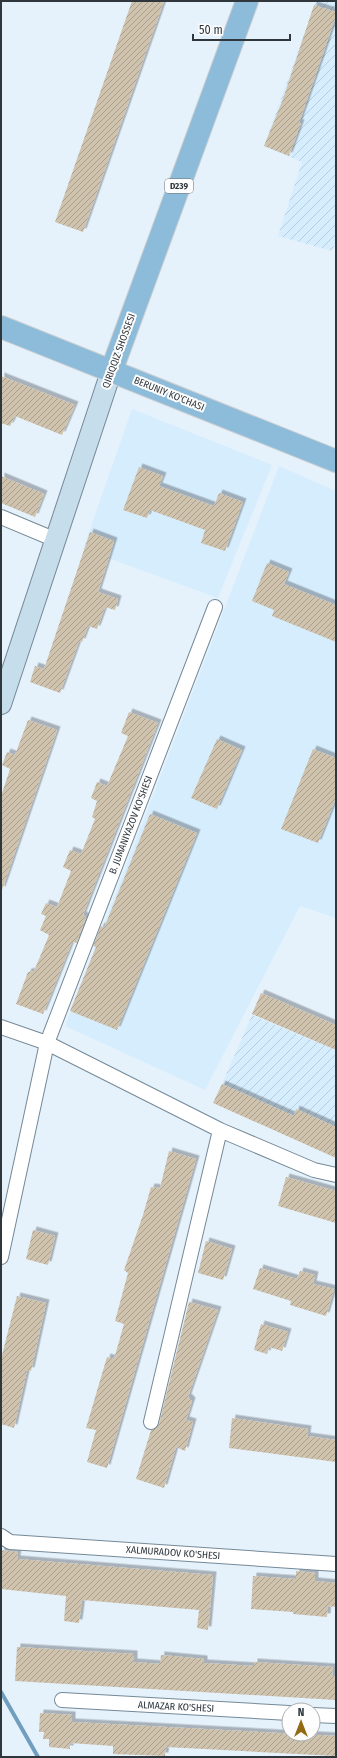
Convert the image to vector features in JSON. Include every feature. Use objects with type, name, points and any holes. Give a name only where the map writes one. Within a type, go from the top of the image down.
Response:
[{"type":"main road","name":"QIRIQQIZ SHOSSESI","points":[[3,693],[56,540],[111,372],[247,1]]},
{"type":"main road","name":"BERUNIY KO'CHASI","points":[[1,327],[336,461]]},
{"type":"street","points":[[1,517],[56,540]]},
{"type":"street","name":"B. JUMANIYAZOV KO'SHESI","points":[[1,1257],[47,1043],[215,607]]},
{"type":"street","points":[[1,1027],[47,1043],[220,1130],[314,1170],[336,1175]]},
{"type":"street","points":[[150,1422],[220,1130]]},
{"type":"street","name":"XALMURADOV KO'SHESI","points":[[6,1539],[336,1564]]},
{"type":"street","name":"ALMAZAR KO'SHESI","points":[[62,1700],[281,1713]]},
{"type":"street","points":[[321,1715],[336,1716]]},
{"type":"shaded area","points":[[316,1],[336,1],[336,241],[332,251],[278,236],[302,162],[264,146]]},
{"type":"shaded area","points":[[132,409],[272,465],[218,598],[83,549]]},
{"type":"shaded area","points":[[279,466],[336,491],[336,918],[300,906],[205,1090],[65,1026]]},
{"type":"shaded area","points":[[252,1015],[336,1050],[336,1127],[297,1109],[294,1116],[222,1084]]},
{"type":"building","points":[[132,1],[164,1],[83,232],[55,222]]},
{"type":"building","points":[[314,5],[336,12],[336,16],[289,156],[264,146],[283,99]]},
{"type":"building","points":[[1,376],[75,405],[62,435],[15,416],[10,426],[1,423]]},
{"type":"building","points":[[139,467],[163,476],[159,486],[214,506],[219,493],[243,502],[225,551],[201,543],[205,530],[150,510],[147,518],[123,510]]},
{"type":"building","points":[[1,476],[44,494],[35,517],[1,503]]},
{"type":"building","points":[[90,532],[114,541],[98,592],[118,599],[115,610],[105,607],[97,629],[88,626],[82,642],[79,641],[60,693],[30,682],[35,666],[44,669]]},
{"type":"building","points":[[267,563],[289,572],[284,584],[336,605],[336,642],[272,616],[274,610],[252,601]]},
{"type":"building","points":[[129,712],[158,723],[83,915],[86,917],[77,943],[72,942],[43,1014],[16,1004],[28,972],[34,971],[49,935],[40,930],[46,916],[41,914],[46,903],[57,907],[71,871],[63,867],[70,850],[81,854],[95,819],[92,817],[97,801],[91,798],[97,782],[107,786],[128,736],[121,733]]},
{"type":"building","points":[[28,720],[57,730],[1,890],[1,796],[10,769],[2,765],[7,752],[15,755]]},
{"type":"building","points":[[217,739],[242,750],[217,809],[191,798]]},
{"type":"building","points":[[313,749],[336,758],[336,798],[318,843],[281,829]]},
{"type":"building","points":[[150,814],[197,833],[117,1030],[70,1011],[96,947],[93,946],[101,926],[104,928]]},
{"type":"building","points":[[261,993],[336,1025],[336,1050],[252,1014]]},
{"type":"building","points":[[222,1084],[294,1116],[296,1109],[336,1127],[336,1158],[213,1103]]},
{"type":"building","points":[[169,1151],[196,1159],[107,1468],[87,1462],[96,1430],[86,1428],[107,1357],[114,1359],[124,1324],[115,1321],[128,1273],[124,1270],[151,1187],[160,1188]]},
{"type":"building","points":[[286,1177],[336,1191],[336,1223],[278,1206]]},
{"type":"building","points":[[33,1230],[55,1236],[48,1265],[26,1259]]},
{"type":"building","points":[[206,1241],[232,1249],[223,1280],[198,1273]]},
{"type":"building","points":[[260,1268],[297,1279],[300,1271],[315,1275],[313,1284],[334,1289],[326,1316],[290,1305],[291,1301],[253,1289]]},
{"type":"building","points":[[17,1296],[46,1303],[31,1371],[27,1370],[14,1428],[1,1424],[1,1359]]},
{"type":"building","points":[[189,1302],[218,1310],[188,1397],[192,1401],[186,1420],[193,1422],[185,1451],[176,1447],[164,1488],[136,1479],[151,1430],[157,1428],[159,1424]]},
{"type":"building","points":[[261,1324],[288,1332],[282,1351],[269,1347],[267,1354],[254,1350]]},
{"type":"building","points":[[232,1418],[308,1429],[307,1436],[336,1440],[336,1462],[229,1448]]},
{"type":"building","points":[[1,1550],[18,1552],[17,1559],[213,1575],[208,1630],[197,1628],[199,1610],[82,1600],[79,1623],[64,1621],[66,1596],[1,1589]]},
{"type":"building","points":[[296,1571],[315,1573],[315,1581],[336,1583],[336,1607],[328,1606],[327,1617],[293,1614],[293,1612],[251,1609],[253,1576],[296,1579]]},
{"type":"building","points":[[17,1647],[134,1654],[134,1662],[160,1664],[161,1655],[204,1659],[204,1663],[254,1666],[254,1662],[333,1667],[332,1676],[336,1677],[336,1700],[15,1681]]},
{"type":"building","points":[[40,1713],[72,1715],[72,1722],[281,1733],[281,1742],[321,1742],[321,1735],[336,1736],[336,1751],[335,1756],[166,1747],[165,1756],[113,1754],[113,1746],[70,1743],[70,1749],[49,1747],[49,1739],[43,1739],[44,1732],[39,1732]]},
{"type":"waterway","points":[[1,1692],[38,1757]]}]
